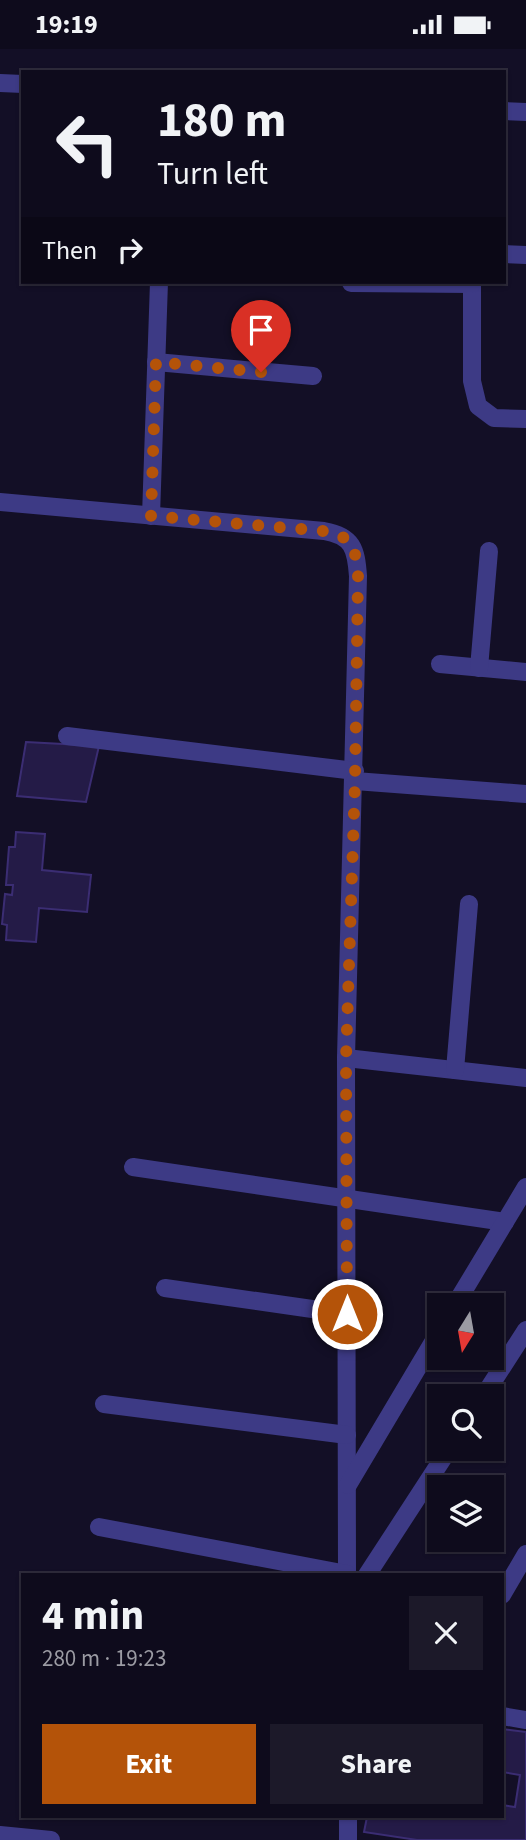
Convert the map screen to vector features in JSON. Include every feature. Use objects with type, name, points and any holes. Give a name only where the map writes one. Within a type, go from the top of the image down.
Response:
[{"type":"street","points":[[0,83],[21,84]]},
{"type":"street","points":[[506,111],[526,112]]},
{"type":"street","points":[[506,254],[526,255]]},
{"type":"street","points":[[151,516],[159,284]]},
{"type":"street","points":[[472,284],[472,381],[478,406],[494,418],[526,419]]},
{"type":"street","points":[[156,362],[313,376]]},
{"type":"street","points":[[0,502],[324,531],[340,534],[351,543],[357,557],[355,776],[346,1058],[347,1573]]},
{"type":"street","points":[[478,668],[489,551]]},
{"type":"street","points":[[440,664],[526,672]]},
{"type":"street","points":[[67,736],[355,776],[526,794]]},
{"type":"street","points":[[455,1070],[469,904]]},
{"type":"street","points":[[346,1058],[526,1079]]},
{"type":"street","points":[[133,1167],[505,1222]]},
{"type":"street","points":[[462,1293],[526,1187]]},
{"type":"street","points":[[165,1287],[347,1314]]},
{"type":"street","points":[[492,1384],[524,1338]]},
{"type":"street","points":[[347,1486],[427,1352]]},
{"type":"street","points":[[104,1403],[347,1435]]},
{"type":"street","points":[[368,1573],[441,1461]]},
{"type":"street","points":[[99,1527],[342,1573]]},
{"type":"street","points":[[504,1592],[526,1554]]},
{"type":"street","points":[[504,1716],[526,1720]]},
{"type":"street","points":[[348,1818],[348,1840]]},
{"type":"street","points":[[0,1835],[51,1840]]},
{"type":"building","points":[[26,742],[99,746],[86,802],[17,796]]},
{"type":"building","points":[[16,832],[45,834],[42,870],[91,875],[87,912],[39,908],[36,942],[6,940],[7,925],[2,924],[5,894],[12,895],[13,885],[6,885],[9,847],[15,847]]},
{"type":"building","points":[[504,1729],[526,1732],[526,1840],[417,1840],[364,1832],[367,1818],[504,1818],[504,1805],[515,1807],[520,1775],[504,1772]]},
{"type":"route","points":[[261,372],[156,362],[151,516],[340,534],[351,543],[357,557],[355,781],[346,1058],[347,1314]]}]
